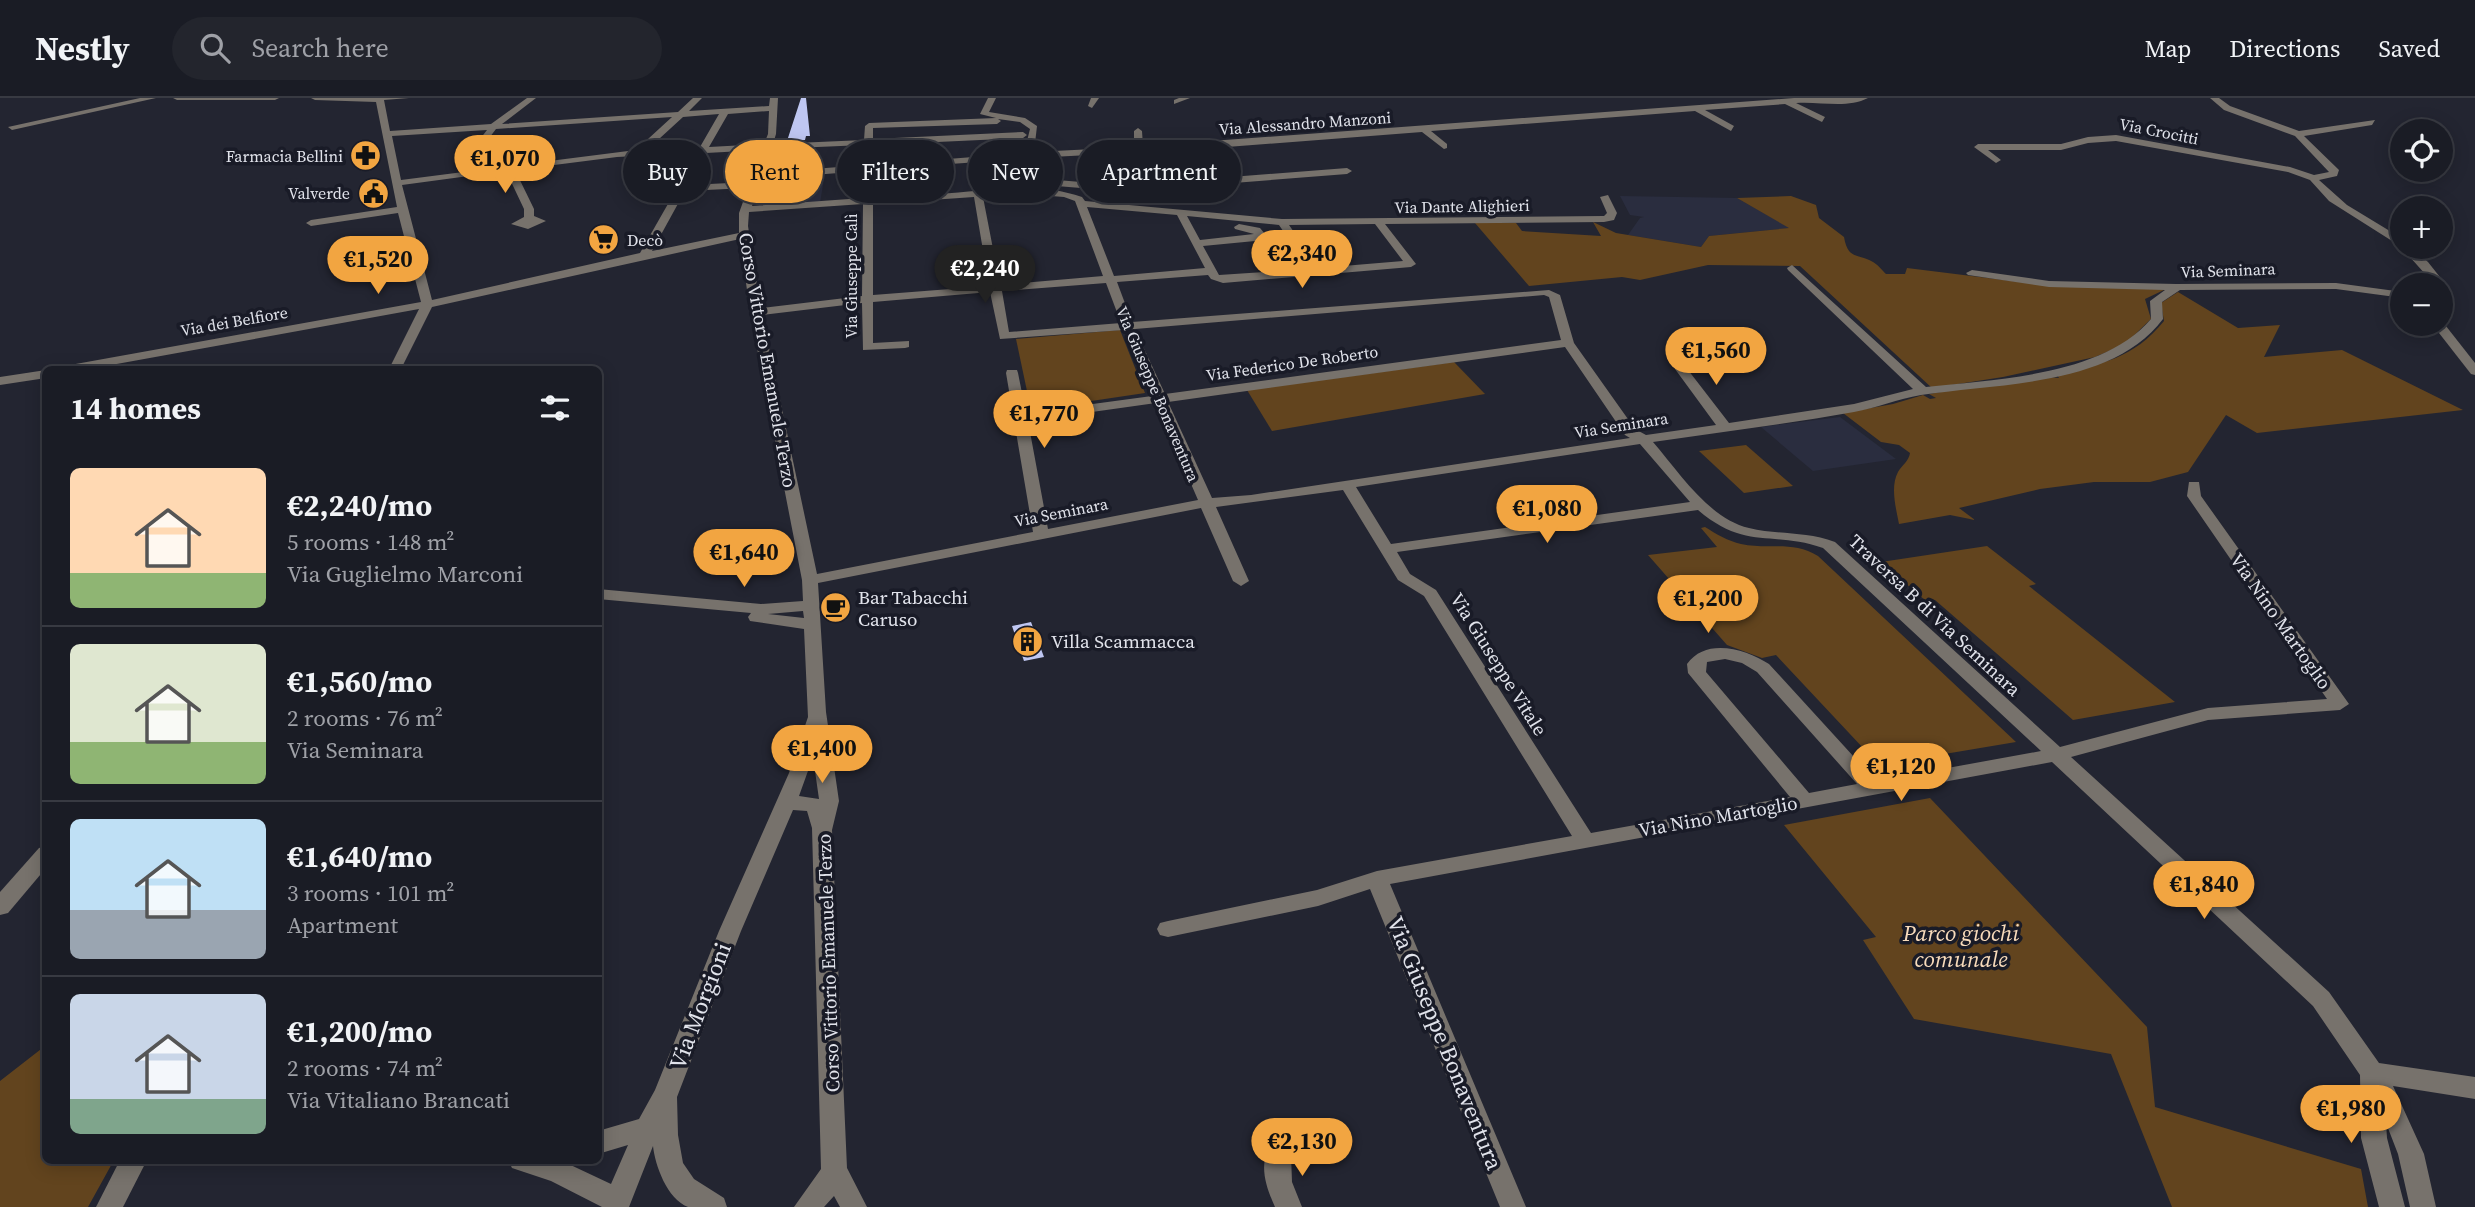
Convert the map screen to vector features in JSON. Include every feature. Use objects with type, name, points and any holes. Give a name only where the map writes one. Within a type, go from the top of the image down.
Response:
[{"type":"street","points":[[12,127],[152,98]]},
{"type":"street","points":[[177,98],[275,98]]},
{"type":"street","points":[[315,98],[405,98]]},
{"type":"street","points":[[495,150],[477,148],[508,113],[532,98]]},
{"type":"street","points":[[653,140],[698,98]]},
{"type":"street","points":[[992,98],[984,114],[1027,122],[1034,128],[1031,140]]},
{"type":"street","name":"Via Alessandro Manzoni","points":[[1241,142],[1811,99],[1840,102],[1864,98]]},
{"type":"street","points":[[2213,98],[2227,108],[2298,134],[2334,170],[2334,174],[2314,178]]},
{"type":"street","points":[[377,100],[380,101],[402,209],[427,304],[396,366]]},
{"type":"street","points":[[1786,101],[1822,119]]},
{"type":"street","points":[[386,134],[725,111],[774,103]]},
{"type":"street","name":"Corso Vittorio Emanuele Terzo","points":[[769,140],[774,124],[774,103]]},
{"type":"street","points":[[1696,108],[1731,128]]},
{"type":"street","points":[[709,140],[725,111]]},
{"type":"street","points":[[929,139],[927,123],[967,121],[1018,124],[1026,140]]},
{"type":"street","points":[[967,121],[970,138]]},
{"type":"street","points":[[2298,134],[2372,122]]},
{"type":"street","name":"Via Giuseppe Calì","points":[[867,140],[869,126],[927,123]]},
{"type":"street","points":[[1424,129],[1444,146]]},
{"type":"street","points":[[1138,131],[1138,140]]},
{"type":"street","points":[[908,140],[1023,135]]},
{"type":"street","name":"Via Crocitti","points":[[1996,160],[1978,147],[2061,147],[2088,140],[2116,138],[2290,170],[2314,178]]},
{"type":"street","points":[[397,183],[623,155]]},
{"type":"street","points":[[509,168],[529,214]]},
{"type":"street","points":[[1063,184],[1179,194],[1192,183],[1347,171]]},
{"type":"street","points":[[2314,178],[2344,209],[2390,233]]},
{"type":"street","name":"Via Dante Alighieri","points":[[1063,194],[1075,197],[1083,204],[1183,218],[1379,223],[1604,219],[1610,218],[1612,213],[1605,197]]},
{"type":"street","points":[[645,256],[673,203]]},
{"type":"street","name":"Corso Vittorio Emanuele Terzo","points":[[747,203],[745,231],[756,312],[810,580],[817,712],[829,801],[822,830],[834,1170],[853,1207]]},
{"type":"street","name":"Via Dante Alighieri","points":[[745,209],[850,203]]},
{"type":"street","name":"Via Giuseppe Calì","points":[[867,203],[867,347],[905,344]]},
{"type":"street","points":[[980,203],[1004,335],[1128,326]]},
{"type":"street","name":"Via Giuseppe Bonaventura","points":[[1083,204],[1128,326],[1241,581]]},
{"type":"street","points":[[311,223],[402,209]]},
{"type":"street","points":[[1183,218],[1215,277],[1233,280],[1411,264],[1379,223]]},
{"type":"street","points":[[1183,218],[1256,230],[1259,234],[1255,238],[1197,243]]},
{"type":"street","points":[[1282,222],[1317,272]]},
{"type":"street","name":"Via dei Belfiore","points":[[86,366],[544,281],[745,231]]},
{"type":"street","points":[[2417,259],[2431,273]]},
{"type":"street","points":[[1792,268],[1923,391]]},
{"type":"street","points":[[756,312],[867,299],[1212,271]]},
{"type":"street","points":[[1972,273],[2049,284],[2178,287]]},
{"type":"street","name":"Via Seminara","points":[[810,580],[1206,503],[1845,409],[1923,391],[2045,373],[2120,353],[2136,344],[2154,326],[2157,319],[2156,301],[2178,287],[2336,286],[2390,293]]},
{"type":"street","name":"Traversa B di Via Seminara","points":[[1128,326],[1545,292],[1554,295],[1568,343],[1630,432],[1643,439],[1718,522],[1737,530],[1758,534],[1794,534],[1829,545],[2321,999],[2346,1030],[2401,1128],[2411,1154],[2423,1207]]},
{"type":"street","points":[[2447,336],[2475,371]]},
{"type":"street","name":"Via Federico De Roberto","points":[[1021,418],[1568,343]]},
{"type":"street","points":[[1681,369],[1725,427]]},
{"type":"street","points":[[1012,373],[1041,533]]},
{"type":"street","points":[[0,382],[42,375]]},
{"type":"street","name":"Via Giuseppe Vitale","points":[[1347,484],[1404,577],[1430,593],[1585,840]]},
{"type":"street","name":"Via Nino Martoglio","points":[[1168,929],[1318,898],[1377,878],[2055,755],[2208,714],[2340,704],[2194,496],[2194,485]]},
{"type":"street","points":[[1387,549],[1702,505]]},
{"type":"street","points":[[602,594],[761,609],[812,604]]},
{"type":"street","points":[[677,603],[814,625]]},
{"type":"street","points":[[1804,800],[1697,673],[1696,664],[1701,658],[1722,653],[1736,654],[1763,668],[1871,788]]},
{"type":"street","name":"Via Morgioni","points":[[616,1204],[648,1127],[666,1094],[730,931],[799,773],[817,712]]},
{"type":"street","points":[[785,805],[796,802],[814,805],[822,830]]},
{"type":"street","points":[[0,907],[42,858]]},
{"type":"street","name":"Via Giuseppe Bonaventura","points":[[1377,878],[1513,1207]]},
{"type":"street","points":[[2392,1207],[2374,1138],[2371,1072],[2475,1088]]},
{"type":"street","points":[[666,1094],[665,1153],[676,1177],[699,1200],[714,1207]]},
{"type":"street","points":[[602,1142],[648,1127]]},
{"type":"street","points":[[1278,1154],[1276,1167],[1279,1186],[1289,1207]]},
{"type":"street","points":[[109,1207],[132,1164]]},
{"type":"street","points":[[535,1164],[557,1171],[616,1204]]},
{"type":"street","points":[[807,1207],[825,1187],[834,1170]]},
{"type":"shaded area","points":[[1620,196],[1737,198],[1790,228],[1709,236],[1701,247],[1628,235],[1640,218],[1644,217],[1630,215]]},
{"type":"shaded area","points":[[759,203],[820,203],[758,207]]},
{"type":"shaded area","points":[[1840,417],[1896,459],[1813,471],[1761,427]]},
{"type":"green space","points":[[1791,196],[1816,205],[1819,218],[1844,237],[1851,253],[1875,263],[1886,274],[1905,274],[1907,268],[2044,285],[2166,289],[2145,299],[2151,319],[2125,344],[2095,357],[2003,377],[1932,388],[1800,266],[1708,265],[1640,280],[1622,277],[1529,286],[1475,223],[1516,223],[1522,231],[1601,236],[1593,222],[1616,233],[1701,247],[1709,236],[1789,228],[1737,198]]},
{"type":"green space","points":[[2178,292],[2238,328],[2280,325],[2264,357],[2342,350],[2463,410],[2257,433],[2226,415],[2188,472],[2150,482],[2094,482],[2040,489],[1959,508],[1975,520],[1950,515],[1899,524],[1894,484],[1910,453],[1899,445],[1881,442],[1843,413],[1893,404],[1923,395],[1930,399],[1936,398],[1929,394],[2039,376],[2059,378],[2056,373],[2116,358],[2141,344],[2152,334],[2164,321],[2161,303]]},
{"type":"green space","points":[[1120,330],[1145,393],[1031,410],[1016,339]]},
{"type":"green space","points":[[1454,362],[1485,394],[1272,431],[1247,390]]},
{"type":"green space","points":[[1746,445],[1793,486],[1744,493],[1699,451]]},
{"type":"green space","points":[[1705,527],[1741,544],[1799,548],[1818,556],[2016,742],[1879,765],[1776,655],[1762,658],[1727,645],[1648,555],[1717,547],[1701,528]]},
{"type":"green space","points":[[1987,546],[2036,584],[2029,586],[2175,702],[2073,720],[1935,600],[1926,601],[1881,562]]},
{"type":"green space","name":"Parco giochi comunale","points":[[1930,798],[2147,1027],[2155,1107],[2361,1169],[2368,1207],[2172,1207],[2111,1054],[1914,1019],[1863,940],[1876,937],[1784,825]]},
{"type":"green space","points":[[42,1048],[42,1164],[112,1164],[88,1207],[0,1207],[0,1081]]},
{"type":"building","points":[[801,98],[806,98],[810,136],[806,136],[805,140],[787,140]]},
{"type":"building","name":"Villa Scammacca","points":[[1031,622],[1044,657],[1024,661],[1012,626]]},
{"type":"place","name":"Farmacia Bellini","points":[[366,156]]},
{"type":"place","name":"Valverde","points":[[373,193]]},
{"type":"place","name":"Decò","points":[[604,240]]},
{"type":"place","name":"Bar Tabacchi Caruso","points":[[835,608]]},
{"type":"place","name":"Villa Scammacca","points":[[1028,641]]}]
